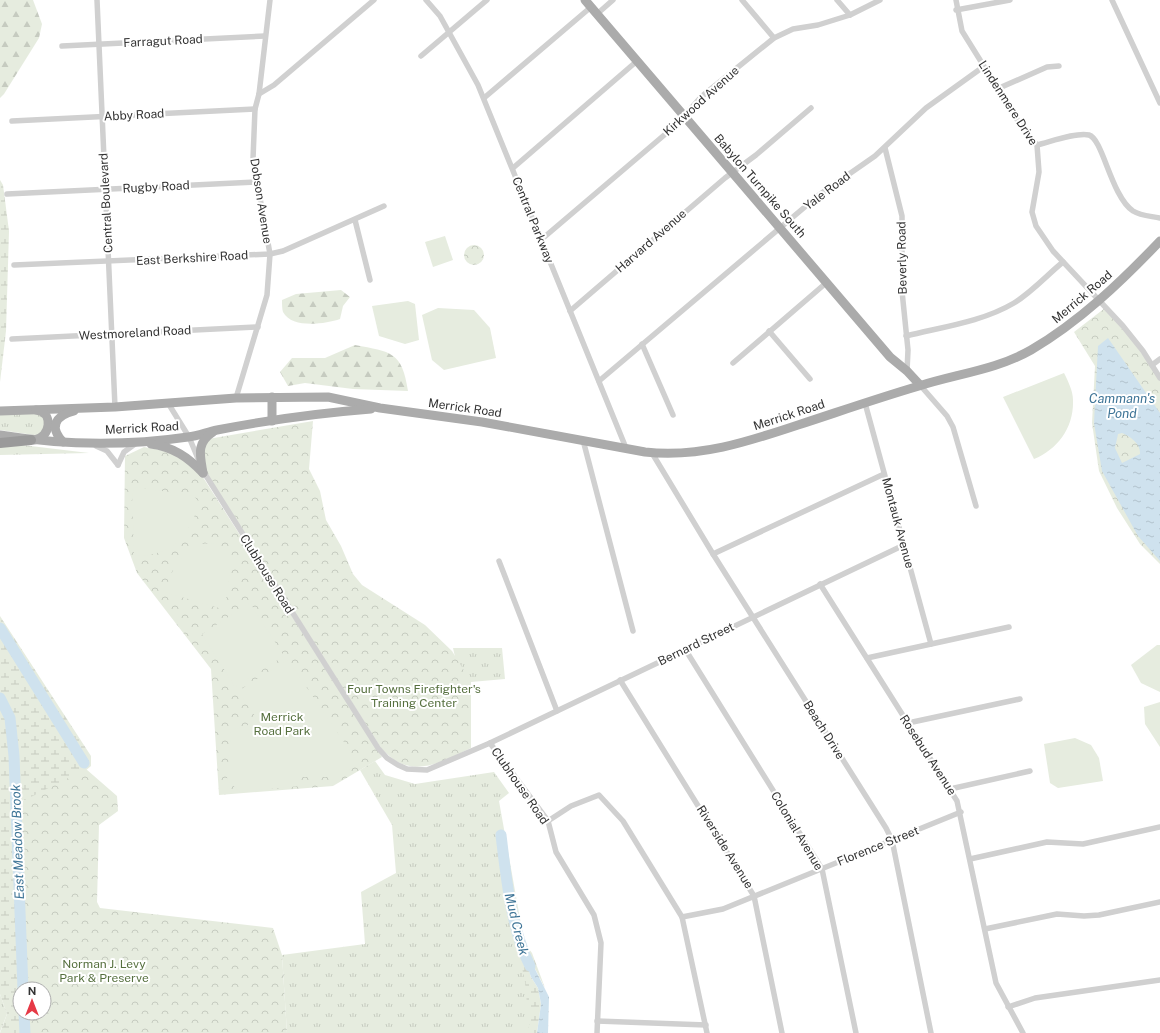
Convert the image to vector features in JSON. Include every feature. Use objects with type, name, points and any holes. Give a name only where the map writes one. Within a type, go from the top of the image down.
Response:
[{"type":"highway","points":[[0,443],[31,440]]},
{"type":"main road","name":"Babylon Turnpike South","points":[[591,7],[890,357],[907,371],[920,385]]},
{"type":"main road","name":"Merrick Road","points":[[0,411],[115,407],[236,398],[328,397],[380,408],[482,422],[652,453],[690,453],[720,449],[920,385],[992,367],[1020,356],[1053,336],[1119,283],[1160,242]]},
{"type":"main road","points":[[272,398],[272,421]]},
{"type":"main road","points":[[63,442],[58,437],[55,427],[56,421],[67,413],[101,407]]},
{"type":"main road","name":"Merrick Road","points":[[0,435],[31,440],[80,443],[140,442],[189,437],[217,430],[321,413],[380,408]]},
{"type":"main road","points":[[31,410],[40,410],[47,416],[49,425],[47,433],[40,439],[31,440]]},
{"type":"main road","points":[[203,473],[199,451],[206,437],[217,430]]},
{"type":"main road","points":[[140,442],[176,450],[190,460],[203,473]]},
{"type":"street","name":"Central Boulevard","points":[[96,0],[115,407]]},
{"type":"street","name":"Dobson Avenue","points":[[236,398],[267,295],[270,254],[253,159],[255,110],[259,94],[270,0]]},
{"type":"street","points":[[259,94],[274,85],[374,0]]},
{"type":"street","name":"Central Parkway","points":[[426,0],[440,16],[478,84],[626,448]]},
{"type":"street","points":[[421,56],[487,0]]},
{"type":"street","points":[[484,98],[591,7],[613,0]]},
{"type":"street","points":[[742,0],[774,38]]},
{"type":"street","points":[[837,0],[850,15]]},
{"type":"street","name":"Kirkwood Avenue","points":[[542,239],[676,125],[701,97],[774,38],[793,29],[818,25],[850,15],[880,0]]},
{"type":"street","points":[[955,4],[1010,0]]},
{"type":"street","points":[[1112,0],[1160,104]]},
{"type":"street","name":"Lindenmere Drive","points":[[955,4],[962,31],[1018,121],[1037,145],[1039,172],[1033,201],[1033,216],[1044,239],[1063,262],[1123,326],[1160,378]]},
{"type":"street","name":"Farragut Road","points":[[62,46],[265,36]]},
{"type":"street","points":[[513,168],[637,61]]},
{"type":"street","points":[[997,89],[1047,66],[1059,66]]},
{"type":"street","name":"Yale Road","points":[[599,381],[828,188],[886,148],[926,108],[983,67]]},
{"type":"street","name":"Harvard Avenue","points":[[570,311],[811,108]]},
{"type":"street","name":"Abby Road","points":[[12,121],[255,110]]},
{"type":"street","points":[[1037,145],[1078,135],[1092,136],[1097,142],[1111,181],[1124,202],[1135,212],[1160,218]]},
{"type":"street","name":"Beverly Road","points":[[886,148],[902,216],[902,291],[907,371]]},
{"type":"street","name":"Rugby Road","points":[[7,194],[257,182]]},
{"type":"street","name":"East Berkshire Road","points":[[14,266],[270,254],[355,220],[384,206]]},
{"type":"street","points":[[355,220],[370,280]]},
{"type":"street","points":[[906,336],[981,318],[998,312],[1022,298],[1063,262]]},
{"type":"street","points":[[733,363],[826,283]]},
{"type":"street","name":"Westmoreland Road","points":[[12,339],[258,328]]},
{"type":"street","points":[[769,332],[810,379]]},
{"type":"street","points":[[642,344],[673,416]]},
{"type":"street","points":[[1152,365],[1160,359]]},
{"type":"street","points":[[920,385],[947,416],[953,427],[976,506]]},
{"type":"street","name":"Clubhouse Road","points":[[168,403],[189,437],[203,473],[371,739],[387,758],[407,769],[427,770],[490,743],[548,821],[556,852],[589,905],[598,926],[601,943],[601,962],[597,1033]]},
{"type":"street","name":"Montauk Avenue","points":[[865,403],[931,644]]},
{"type":"street","points":[[583,440],[633,631]]},
{"type":"street","points":[[80,443],[103,448],[115,459],[118,465],[124,452],[140,442]]},
{"type":"street","name":"Beach Drive","points":[[652,453],[713,554],[882,821],[892,840],[931,1033]]},
{"type":"street","points":[[713,554],[884,474]]},
{"type":"street","name":"Bernard Street","points":[[490,743],[752,616],[904,545]]},
{"type":"street","points":[[499,561],[557,711]]},
{"type":"street","name":"Rosebud Avenue","points":[[820,584],[957,800],[996,983],[1008,1008],[1023,1033]]},
{"type":"street","points":[[867,658],[1009,627]]},
{"type":"street","name":"Colonial Avenue","points":[[686,649],[822,869],[856,1033]]},
{"type":"street","name":"Riverside Avenue","points":[[620,680],[754,896],[782,1033]]},
{"type":"street","points":[[908,724],[1020,699]]},
{"type":"street","points":[[950,789],[1030,771]]},
{"type":"street","points":[[548,821],[571,806],[599,795],[623,821],[682,917],[707,1033]]},
{"type":"street","name":"Florence Street","points":[[682,917],[714,912],[960,812]]},
{"type":"street","points":[[970,859],[1047,842],[1083,844],[1160,827]]},
{"type":"street","points":[[985,929],[1057,914],[1084,916],[1099,915],[1160,902]]},
{"type":"street","points":[[1008,1008],[1035,998],[1160,980]]},
{"type":"street","points":[[597,1021],[706,1025]]},
{"type":"green space","points":[[0,0],[33,0],[42,24],[39,38],[0,98]]},
{"type":"green space","points":[[0,180],[3,185],[9,231],[6,331],[0,382]]},
{"type":"green space","points":[[445,236],[453,260],[433,267],[425,242]]},
{"type":"green space","points":[[474,245],[481,248],[484,255],[481,262],[474,265],[467,262],[464,255],[467,248]]},
{"type":"green space","points":[[341,290],[350,297],[343,306],[340,319],[309,324],[294,321],[287,317],[283,312],[282,300],[296,294]]},
{"type":"green space","points":[[408,301],[415,304],[419,340],[405,344],[379,336],[372,306]]},
{"type":"green space","points":[[438,308],[474,310],[490,328],[496,358],[444,370],[432,360],[422,315]]},
{"type":"green space","name":"Cammann's Pond","points":[[1105,308],[1122,326],[1160,379],[1160,564],[1140,544],[1117,508],[1099,471],[1092,423],[1095,366],[1074,332]]},
{"type":"green space","points":[[355,345],[386,352],[393,356],[402,368],[408,391],[353,389],[305,383],[288,386],[280,372],[292,358],[325,358]]},
{"type":"green space","points":[[1064,373],[1073,397],[1071,419],[1063,436],[1057,443],[1043,455],[1034,459],[1003,397]]},
{"type":"green space","points":[[0,414],[37,414],[41,415],[47,422],[41,434],[34,435],[0,430]]},
{"type":"green space","name":"Four Towns Firefighter's Training Center","points":[[313,421],[309,469],[320,491],[326,520],[341,546],[353,574],[362,585],[425,625],[452,651],[471,682],[471,748],[435,764],[416,767],[407,766],[398,762],[381,748],[206,473],[202,449],[208,439]]},
{"type":"green space","points":[[14,444],[89,453],[0,455],[0,445]]},
{"type":"green space","name":"Merrick Road Park","points":[[144,447],[175,453],[199,471],[382,757],[333,786],[219,795],[211,669],[137,573],[124,538],[125,456]]},
{"type":"green space","points":[[136,487],[194,496],[198,501],[193,522],[178,542],[164,551],[149,555],[134,556],[132,493]]},
{"type":"green space","points":[[217,543],[233,556],[225,606],[219,608],[164,592],[176,563],[199,544]]},
{"type":"green space","points":[[250,603],[284,656],[235,687],[202,634]]},
{"type":"green space","points":[[0,616],[91,756],[91,766],[58,794],[47,799],[18,801],[19,821],[26,852],[29,981],[12,981],[12,1021],[30,1021],[31,1033],[0,1033],[7,1014],[0,994]]},
{"type":"green space","points":[[1157,645],[1160,645],[1160,692],[1141,683],[1131,665]]},
{"type":"green space","points":[[453,648],[502,648],[505,679],[471,682],[471,728]]},
{"type":"green space","points":[[288,660],[359,764],[335,777],[299,777],[300,786],[240,792],[227,780],[231,730],[259,722],[238,691]]},
{"type":"green space","points":[[1160,702],[1160,747],[1145,724],[1144,707]]},
{"type":"green space","points":[[1075,738],[1091,745],[1099,758],[1103,781],[1058,788],[1050,783],[1044,744]]},
{"type":"green space","points":[[375,761],[385,775],[415,784],[494,772],[509,793],[499,801],[525,947],[521,955],[535,1013],[529,1033],[287,1033],[282,955],[365,944],[361,892],[396,873],[392,825],[360,770]]},
{"type":"green space","name":"Norman J. Levy Park & Preserve","points":[[86,769],[117,796],[118,811],[99,825],[97,902],[100,908],[273,928],[282,955],[287,1033],[25,1033],[24,1021],[52,1021],[52,981],[23,981],[20,844],[23,801]]},
{"type":"green space","points":[[523,941],[532,953],[545,988],[530,959],[524,954],[531,977],[538,988],[541,1004],[537,1033],[527,1033],[533,1013],[527,1004],[525,982],[519,953]]},
{"type":"green space","points":[[0,994],[7,1014],[0,1032]]},
{"type":"water","name":"Cammann's Pond","points":[[1108,338],[1160,413],[1160,561],[1138,536],[1102,471],[1094,423],[1098,346]],"holes":[[[1118,434],[1125,434],[1137,444],[1140,454],[1122,463],[1115,448]]]},
{"type":"water","points":[[523,954],[530,959],[549,997],[548,1033],[537,1033],[541,1004],[538,988],[531,977]]},
{"type":"waterway","points":[[0,628],[84,763]]},
{"type":"waterway","name":"East Meadow Brook","points":[[0,698],[10,718],[14,756],[23,981]]},
{"type":"waterway","name":"Mud Creek","points":[[501,835],[510,902],[518,936],[530,966]]},
{"type":"waterway","name":"East Meadow Brook","points":[[24,1021],[25,1033]]}]
